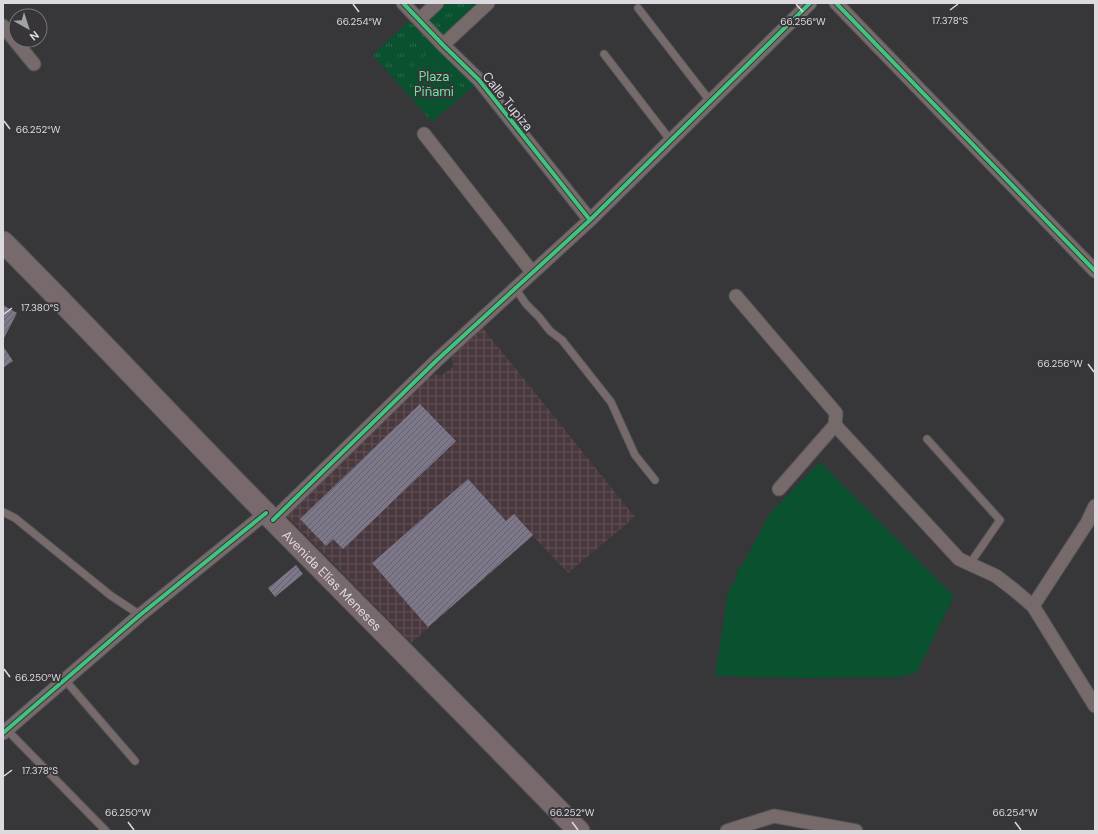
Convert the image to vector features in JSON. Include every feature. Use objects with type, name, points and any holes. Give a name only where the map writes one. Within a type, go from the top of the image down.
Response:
[{"type":"main road","name":"Avenida Elías Meneses","points":[[3,242],[269,516],[449,697],[579,831]]},
{"type":"street","name":"Calle Tupiza","points":[[403,3],[479,80],[590,220]]},
{"type":"street","points":[[419,20],[437,3]]},
{"type":"street","points":[[443,45],[488,3]]},
{"type":"street","points":[[5,732],[140,615],[269,516],[590,220],[810,3]]},
{"type":"street","points":[[836,3],[1095,271]]},
{"type":"street","points":[[3,26],[34,64]]},
{"type":"street","points":[[424,134],[532,272]]},
{"type":"street","points":[[736,296],[836,413],[835,425],[779,489]]},
{"type":"street","points":[[835,425],[959,559],[969,565],[996,576],[1033,606],[1095,706]]},
{"type":"street","points":[[1033,606],[1095,507]]},
{"type":"street","points":[[727,831],[774,816],[856,831]]},
{"type":"lane","points":[[638,8],[710,101]]},
{"type":"lane","points":[[604,54],[671,141]]},
{"type":"lane","points":[[515,288],[526,304],[550,331],[562,340],[611,402],[635,455],[655,480]]},
{"type":"lane","points":[[927,439],[1000,520],[969,565]]},
{"type":"lane","points":[[3,512],[15,518],[110,595],[140,615]]},
{"type":"lane","points":[[64,680],[135,761]]},
{"type":"lane","points":[[5,732],[106,831]]},
{"type":"shaded area","points":[[482,327],[635,517],[568,573],[533,536],[411,643],[287,516],[429,374],[442,375],[453,367],[452,355]]},
{"type":"green space","name":"Plaza Piñami","points":[[443,3],[482,3],[445,36],[442,35],[428,20],[429,17]]},
{"type":"green space","name":"Plaza Piñami","points":[[409,21],[475,85],[432,122],[373,55]]},
{"type":"green space","points":[[428,53],[461,87],[437,110],[404,75]]},
{"type":"green space","points":[[820,462],[954,596],[917,672],[902,677],[800,678],[715,676],[728,593],[738,574],[736,572],[745,561],[770,513]]},
{"type":"building","points":[[3,305],[17,313],[3,340]]},
{"type":"building","points":[[3,346],[13,361],[3,368]]},
{"type":"building","points":[[420,404],[456,441],[343,549],[333,539],[326,546],[300,519]]},
{"type":"building","points":[[468,479],[506,521],[514,514],[533,535],[428,627],[372,563]]},
{"type":"building","points":[[296,565],[303,574],[275,597],[268,588]]},
{"type":"cycle path","points":[[403,3],[479,80],[590,220]]},
{"type":"cycle path","points":[[273,520],[437,360],[590,220],[810,3]]},
{"type":"cycle path","points":[[836,3],[1095,271]]},
{"type":"cycle path","points":[[3,733],[140,615],[266,513]]}]
